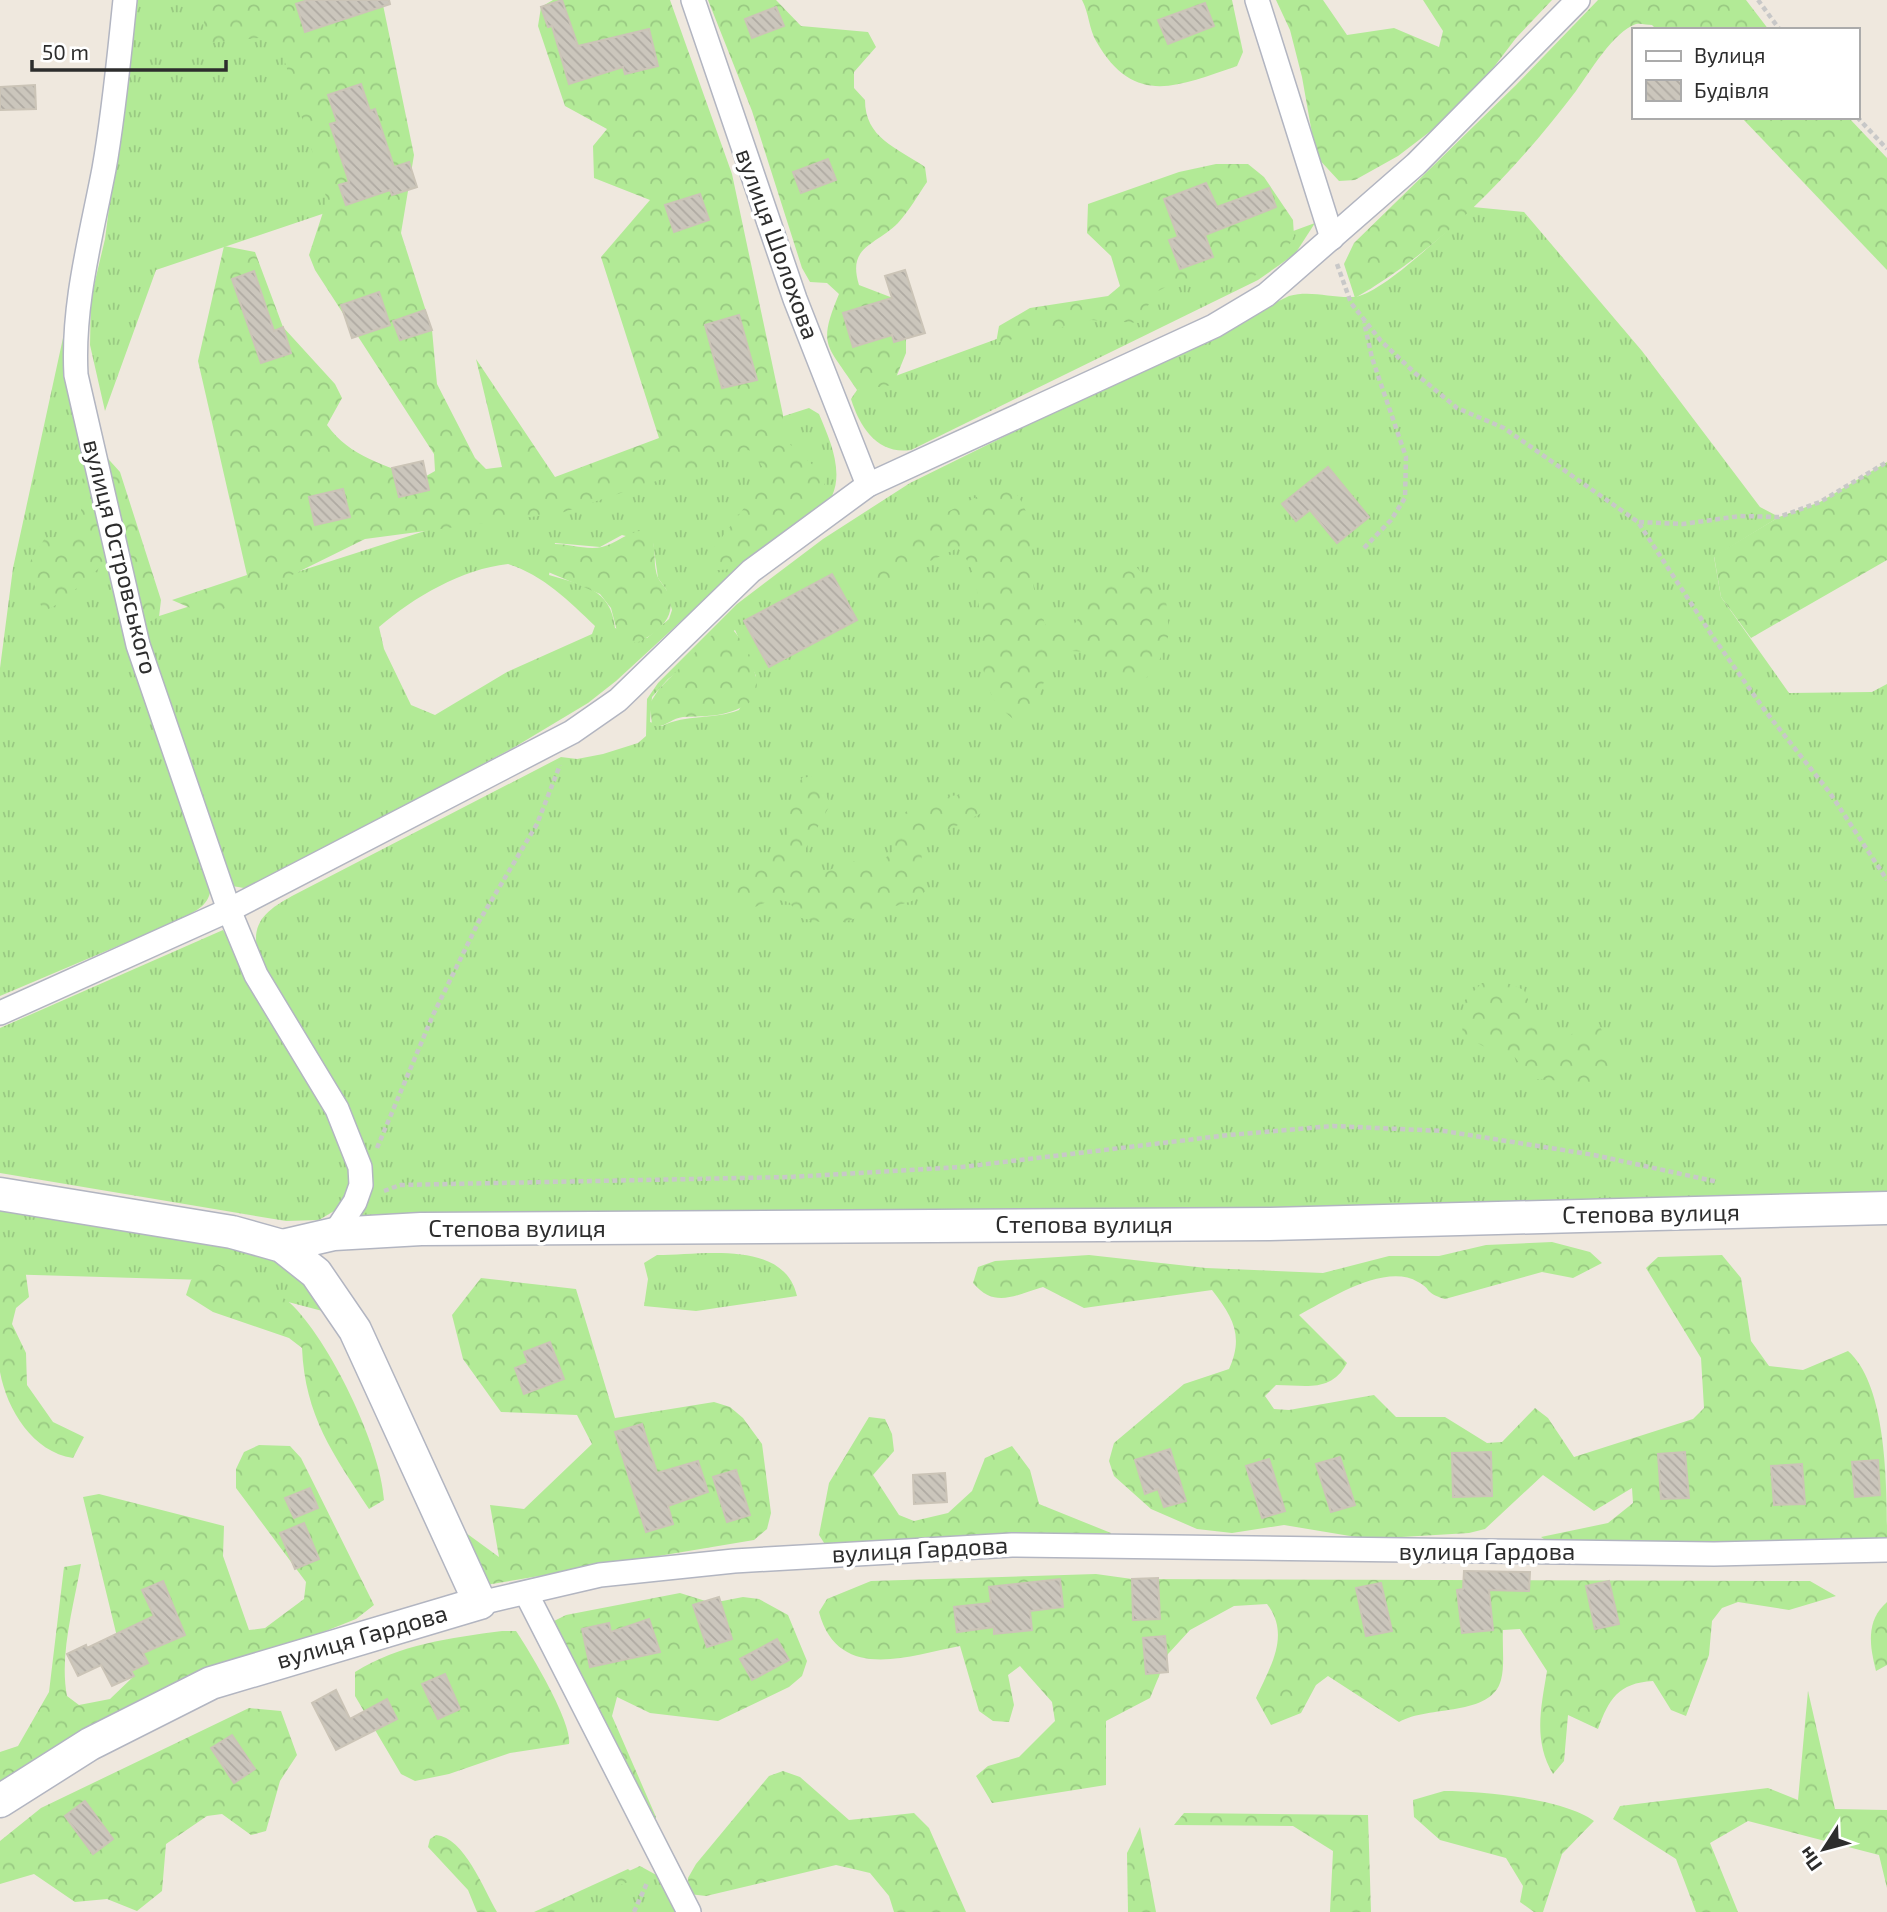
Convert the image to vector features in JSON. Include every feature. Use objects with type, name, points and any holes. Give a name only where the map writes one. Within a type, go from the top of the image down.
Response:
[{"type":"street","name":"вулиця Островського","points":[[125,0],[111,127],[77,322],[76,375],[138,645],[229,910],[256,975],[337,1109],[360,1167],[361,1185],[355,1202],[334,1234]]},
{"type":"street","name":"вулиця Шолохова","points":[[694,0],[795,299],[868,485]]},
{"type":"street","points":[[1257,0],[1332,238]]},
{"type":"street","points":[[0,1013],[229,910],[572,732],[618,700],[751,570],[868,485],[1214,326],[1266,295],[1416,164],[1578,0]]},
{"type":"street","points":[[0,1194],[232,1232],[282,1246],[316,1273],[355,1330],[480,1603]]},
{"type":"street","name":"Степова вулиця","points":[[282,1246],[334,1234],[421,1229],[1270,1224],[1887,1208]]},
{"type":"street","name":"вулиця Гардова","points":[[0,1801],[90,1744],[211,1683],[480,1603],[600,1576],[734,1561],[1012,1545],[1631,1553],[1887,1550]]},
{"type":"street","points":[[526,1592],[689,1912]]},
{"type":"path","points":[[1758,0],[1779,28]]},
{"type":"path","points":[[1859,119],[1887,149]]},
{"type":"path","points":[[1332,238],[1339,274],[1351,303],[1381,341],[1457,408],[1504,428],[1638,522],[1728,659],[1830,793],[1887,880]]},
{"type":"path","points":[[1364,319],[1372,358],[1406,457],[1405,498],[1391,520],[1364,548]]},
{"type":"path","points":[[1638,522],[1683,524],[1740,516],[1779,517],[1820,502],[1887,462]]},
{"type":"path","points":[[360,1167],[371,1157],[384,1134],[433,1015],[478,923],[537,824],[572,732]]},
{"type":"path","points":[[355,1202],[400,1185],[789,1177],[962,1167],[1229,1135],[1333,1126],[1444,1131],[1594,1155],[1731,1184]]},
{"type":"green space","points":[[136,0],[239,0],[290,30],[337,209],[156,270],[105,411],[90,345],[91,298],[105,239]]},
{"type":"green space","points":[[207,0],[382,0],[414,155],[401,233],[432,330],[437,384],[475,458],[486,469],[502,467],[476,359],[555,477],[659,438],[601,257],[650,200],[594,178],[593,146],[607,129],[565,106],[538,26],[541,7],[553,0],[670,0],[732,174],[783,415],[783,438],[827,478],[814,502],[777,542],[752,562],[730,569],[697,570],[769,475],[749,450],[561,513],[365,539],[209,616],[172,600],[247,575],[198,361],[224,246],[255,252],[283,327],[335,384],[342,398],[327,425],[336,436],[369,459],[421,479],[435,471],[434,454],[315,270],[309,255],[327,200],[277,36],[201,44]]},
{"type":"green space","points":[[708,0],[776,0],[801,26],[868,32],[876,47],[854,72],[854,88],[865,100],[866,113],[876,133],[925,167],[927,182],[898,223],[865,248],[857,262],[859,285],[906,303],[906,353],[893,385],[857,390],[828,345],[828,325],[839,294],[827,283],[810,282],[802,268],[752,111]]},
{"type":"green space","points":[[1082,0],[1232,0],[1243,52],[1237,66],[1195,80],[1176,85],[1142,84],[1126,76],[1111,62],[1096,41]]},
{"type":"green space","points":[[1276,0],[1323,0],[1347,35],[1394,28],[1439,47],[1443,31],[1423,0],[1552,0],[1516,38],[1465,105],[1398,156],[1355,180],[1339,181],[1316,156],[1302,77],[1290,30]]},
{"type":"green space","points":[[1598,0],[1746,0],[1767,28],[1655,28],[1652,25],[1636,24],[1628,28],[1603,53],[1553,121],[1475,206],[1417,256],[1355,298],[1344,264],[1354,243],[1516,85]]},
{"type":"green space","points":[[1743,119],[1850,119],[1887,158],[1887,270]]},
{"type":"green space","points":[[1216,164],[1248,164],[1264,177],[1293,220],[1294,236],[1279,265],[1247,279],[1182,279],[1154,293],[1140,323],[1091,320],[996,343],[999,326],[1030,308],[1108,296],[1120,286],[1111,256],[1087,233],[1088,204],[1179,172]]},
{"type":"green space","points":[[1473,207],[1524,212],[1642,351],[1760,507],[1779,517],[1714,557],[1721,597],[1789,693],[1872,692],[1887,684],[1887,1199],[1698,1205],[358,1217],[366,1204],[258,953],[256,933],[268,912],[292,896],[561,757],[577,759],[638,743],[646,736],[647,699],[658,683],[737,604],[823,539],[910,483],[1289,296],[1305,294],[1353,297],[1365,294],[1397,273]],"holes":[[[735,630],[756,676],[739,710],[680,720],[662,726],[650,722],[652,697],[668,679]]]},
{"type":"green space","points":[[1315,223],[1295,254],[1258,280],[911,450],[899,450],[880,444],[865,429],[855,410],[851,399],[857,390]]},
{"type":"green space","points":[[63,338],[66,368],[211,883],[204,905],[184,918],[0,996],[0,668],[13,568]]},
{"type":"green space","points":[[809,408],[819,414],[834,454],[836,476],[832,496],[727,579],[616,681],[588,703],[513,748],[244,888],[232,886],[143,625],[156,617]],"holes":[[[622,535],[653,543],[658,578],[666,589],[672,610],[669,619],[647,638],[615,628],[608,604],[593,590],[549,575],[555,543],[600,547]],[[508,564],[533,575],[565,598],[595,626],[592,634],[507,672],[435,715],[411,705],[384,649],[379,627],[407,605],[439,586],[473,572]]]},
{"type":"green space","points":[[102,452],[120,472],[161,600],[159,617],[143,625],[109,561],[62,601],[43,612],[28,565],[45,538],[70,536],[82,527],[81,495],[84,476],[93,459]]},
{"type":"green space","points":[[1887,462],[1887,560],[1751,638],[1721,597],[1714,556],[1779,517],[1820,502]]},
{"type":"green space","points":[[995,487],[1012,488],[1027,515],[1037,604],[1051,634],[1068,634],[1113,565],[1131,561],[1166,600],[1169,634],[1157,667],[1145,679],[1128,682],[1089,652],[1072,651],[1048,670],[1032,716],[1014,720],[997,704],[987,683],[975,582],[969,564],[958,548],[883,583],[867,579],[875,564],[904,538]]},
{"type":"green space","points":[[644,530],[653,543],[657,574],[670,598],[671,607],[659,629],[636,643],[618,635],[611,608],[600,594],[534,566],[534,561],[545,545],[602,547]]},
{"type":"green space","points":[[730,628],[742,644],[756,678],[756,688],[749,703],[725,713],[683,717],[660,726],[652,725],[650,703],[659,689],[716,631]]},
{"type":"green space","points":[[819,775],[830,805],[806,848],[806,865],[818,876],[848,861],[881,862],[894,850],[898,816],[926,801],[962,794],[992,808],[920,844],[926,891],[912,901],[834,925],[801,918],[789,902],[773,899],[744,912],[733,899],[732,883],[786,844],[792,793],[802,778]]},
{"type":"green space","points":[[223,930],[333,1122],[350,1166],[349,1193],[339,1208],[319,1220],[286,1221],[0,1173],[0,1028]]},
{"type":"green space","points":[[1482,983],[1507,983],[1524,990],[1540,1027],[1557,1046],[1582,1026],[1599,1024],[1617,1066],[1600,1083],[1532,1079],[1510,1051],[1485,1047],[1462,1035],[1464,1001]]},
{"type":"green space","points":[[0,1209],[276,1255],[306,1276],[330,1313],[205,1280],[0,1274]]},
{"type":"green space","points":[[1552,1242],[1590,1252],[1602,1263],[1573,1278],[1542,1272],[1445,1299],[1434,1295],[1418,1282],[1405,1277],[1390,1277],[1357,1285],[1325,1301],[1299,1315],[1347,1363],[1341,1373],[1317,1385],[1276,1385],[1265,1396],[1274,1409],[1289,1410],[1374,1395],[1396,1417],[1445,1417],[1487,1443],[1502,1442],[1535,1408],[1548,1418],[1574,1457],[1693,1419],[1704,1408],[1701,1358],[1646,1268],[1658,1257],[1722,1255],[1741,1278],[1751,1341],[1769,1366],[1803,1370],[1848,1351],[1861,1367],[1871,1387],[1882,1438],[1887,1541],[1554,1546],[1541,1537],[1608,1523],[1633,1503],[1632,1488],[1594,1511],[1543,1475],[1485,1529],[1469,1533],[1368,1539],[1284,1525],[1232,1533],[1197,1529],[1151,1509],[1114,1476],[1109,1461],[1114,1443],[1184,1384],[1229,1369],[1236,1347],[1234,1327],[1226,1309],[1212,1290],[1084,1308],[1043,1287],[997,1298],[981,1291],[973,1283],[978,1267],[995,1261],[1089,1255],[1206,1268],[1323,1273],[1389,1256],[1439,1256],[1486,1245]]},
{"type":"green space","points":[[718,1253],[759,1258],[776,1266],[789,1278],[797,1296],[696,1311],[644,1306],[648,1279],[644,1263],[657,1255]]},
{"type":"green space","points":[[12,1261],[25,1268],[29,1297],[16,1308],[12,1324],[26,1353],[27,1385],[53,1422],[84,1437],[73,1458],[59,1454],[34,1438],[16,1414],[4,1386],[0,1372],[0,1262]]},
{"type":"green space","points":[[214,1262],[254,1281],[290,1303],[321,1342],[363,1424],[374,1452],[384,1500],[369,1509],[333,1452],[315,1414],[309,1394],[302,1348],[289,1338],[213,1312],[186,1295],[191,1280]]},
{"type":"green space","points":[[481,1278],[576,1289],[615,1418],[714,1402],[730,1407],[743,1418],[762,1444],[771,1513],[767,1529],[754,1540],[486,1585],[462,1530],[499,1557],[490,1505],[524,1509],[592,1444],[577,1415],[501,1412],[463,1359],[452,1315]]},
{"type":"green space","points":[[869,1417],[885,1419],[892,1434],[894,1451],[873,1475],[899,1515],[914,1521],[948,1513],[972,1491],[985,1458],[1012,1446],[1030,1470],[1039,1504],[1111,1533],[1106,1543],[828,1549],[819,1535],[829,1483]]},
{"type":"green space","points":[[259,1445],[290,1446],[301,1458],[374,1605],[356,1619],[225,1671],[0,1793],[0,1752],[18,1746],[49,1692],[64,1567],[81,1564],[66,1647],[67,1696],[79,1705],[110,1699],[134,1676],[119,1645],[83,1497],[99,1494],[224,1526],[223,1556],[249,1630],[265,1628],[304,1599],[306,1582],[236,1488],[236,1469],[244,1452]]},
{"type":"green space","points":[[1096,1574],[1132,1579],[1810,1581],[1836,1596],[1789,1610],[1738,1602],[1722,1608],[1712,1621],[1709,1655],[1686,1716],[1671,1710],[1653,1681],[1631,1685],[1616,1694],[1598,1729],[1568,1715],[1564,1761],[1553,1774],[1543,1749],[1540,1724],[1547,1671],[1520,1629],[1503,1630],[1501,1680],[1495,1692],[1485,1700],[1399,1722],[1328,1676],[1316,1685],[1301,1713],[1271,1725],[1256,1698],[1276,1651],[1278,1639],[1274,1616],[1267,1604],[1234,1606],[1190,1630],[1168,1654],[1150,1698],[1106,1721],[1106,1785],[992,1803],[976,1776],[988,1766],[1019,1757],[1055,1721],[1052,1702],[1020,1666],[1008,1675],[1014,1705],[1009,1722],[993,1721],[979,1711],[960,1646],[898,1658],[858,1657],[842,1649],[828,1634],[819,1612],[827,1599],[871,1581]]},
{"type":"green space","points":[[680,1593],[712,1603],[743,1597],[759,1599],[788,1615],[807,1661],[802,1676],[789,1687],[718,1721],[650,1713],[617,1697],[612,1716],[656,1817],[651,1833],[552,1622],[566,1615]]},
{"type":"green space","points":[[1887,1602],[1887,1665],[1876,1671],[1871,1644],[1872,1626],[1880,1609]]},
{"type":"green space","points":[[502,1631],[516,1631],[530,1654],[564,1720],[569,1744],[510,1753],[449,1774],[415,1781],[401,1774],[355,1696],[355,1672],[372,1662],[408,1649]]},
{"type":"green space","points":[[1808,1691],[1835,1809],[1887,1810],[1887,1888],[1879,1855],[1748,1821],[1710,1843],[1738,1912],[1696,1912],[1676,1859],[1613,1819],[1620,1806],[1768,1788],[1798,1800]]},
{"type":"green space","points":[[249,1708],[281,1711],[297,1755],[280,1781],[266,1831],[251,1835],[222,1814],[207,1816],[166,1844],[162,1891],[137,1911],[107,1899],[75,1902],[34,1874],[0,1884],[0,1841],[41,1808]]},
{"type":"green space","points":[[783,1771],[800,1777],[849,1820],[914,1813],[929,1828],[966,1912],[894,1912],[889,1896],[870,1873],[836,1865],[706,1896],[689,1894],[688,1878],[696,1864],[769,1776]]},
{"type":"green space","points":[[1444,1791],[1501,1795],[1544,1802],[1581,1813],[1594,1821],[1562,1854],[1543,1912],[1534,1912],[1520,1902],[1523,1886],[1506,1858],[1440,1840],[1414,1817],[1413,1800]]},
{"type":"green space","points":[[1184,1813],[1368,1815],[1371,1912],[1330,1912],[1333,1851],[1293,1826],[1174,1825]]},
{"type":"green space","points":[[1140,1827],[1156,1912],[1128,1912],[1127,1853]]},
{"type":"green space","points":[[436,1835],[446,1838],[464,1854],[497,1912],[477,1912],[468,1890],[428,1847],[430,1839]]},
{"type":"green space","points":[[640,1866],[660,1877],[678,1912],[539,1912]]},
{"type":"green space","points":[[628,1869],[638,1878],[553,1912],[534,1912]]},
{"type":"building","points":[[308,0],[389,0],[390,4],[305,32],[296,4]]},
{"type":"building","points":[[562,0],[578,46],[649,29],[658,66],[625,74],[623,67],[569,84],[552,26],[548,27],[541,7]]},
{"type":"building","points":[[1205,3],[1214,26],[1168,44],[1158,20]]},
{"type":"building","points":[[776,7],[784,26],[752,38],[745,19]]},
{"type":"building","points":[[361,84],[370,111],[375,109],[394,167],[409,162],[417,187],[392,195],[390,190],[346,205],[339,185],[349,182],[330,124],[337,122],[328,95]]},
{"type":"building","points":[[35,85],[36,109],[0,110],[0,87]]},
{"type":"building","points":[[828,159],[836,180],[801,193],[793,172]]},
{"type":"building","points":[[1206,183],[1217,207],[1269,188],[1276,207],[1205,235],[1213,257],[1180,269],[1169,240],[1178,237],[1164,199]]},
{"type":"building","points":[[700,194],[709,220],[674,232],[665,205]]},
{"type":"building","points":[[905,270],[925,333],[894,342],[892,335],[853,347],[843,313],[892,298],[885,276]]},
{"type":"building","points":[[254,271],[274,331],[283,327],[291,353],[261,363],[232,279]]},
{"type":"building","points":[[379,292],[390,325],[352,338],[341,305]]},
{"type":"building","points":[[425,310],[432,330],[400,340],[393,321]]},
{"type":"building","points":[[739,315],[757,380],[722,388],[705,325]]},
{"type":"building","points":[[423,461],[429,490],[399,497],[392,468]]},
{"type":"building","points":[[1328,467],[1369,517],[1337,543],[1310,510],[1296,521],[1282,504]]},
{"type":"building","points":[[343,489],[350,517],[315,525],[309,497]]},
{"type":"building","points":[[832,574],[857,620],[769,667],[744,621]]},
{"type":"building","points":[[550,1342],[564,1379],[524,1394],[515,1368],[528,1363],[524,1352]]},
{"type":"building","points":[[642,1424],[657,1473],[698,1461],[708,1492],[668,1506],[673,1524],[646,1532],[615,1432]]},
{"type":"building","points":[[1170,1449],[1186,1501],[1164,1507],[1158,1489],[1145,1494],[1135,1460]]},
{"type":"building","points":[[1491,1452],[1492,1496],[1453,1497],[1452,1453]]},
{"type":"building","points":[[1685,1452],[1689,1498],[1661,1499],[1658,1454]]},
{"type":"building","points":[[1340,1457],[1355,1505],[1331,1512],[1316,1464]]},
{"type":"building","points":[[1269,1459],[1285,1511],[1262,1518],[1246,1466]]},
{"type":"building","points":[[1878,1460],[1880,1495],[1855,1497],[1852,1462]]},
{"type":"building","points":[[1802,1464],[1805,1504],[1774,1505],[1771,1466]]},
{"type":"building","points":[[736,1470],[750,1515],[727,1522],[713,1477]]},
{"type":"building","points":[[945,1473],[947,1502],[914,1504],[913,1475]]},
{"type":"building","points":[[310,1488],[318,1508],[294,1518],[285,1498]]},
{"type":"building","points":[[304,1523],[319,1559],[295,1569],[280,1533]]},
{"type":"building","points":[[1464,1571],[1530,1572],[1529,1591],[1489,1590],[1493,1630],[1462,1633],[1457,1590],[1463,1589]]},
{"type":"building","points":[[1158,1578],[1160,1619],[1133,1620],[1132,1579]]},
{"type":"building","points":[[1060,1579],[1063,1607],[1030,1611],[1032,1630],[994,1634],[994,1627],[957,1632],[954,1607],[991,1603],[989,1587]]},
{"type":"building","points":[[163,1581],[185,1635],[143,1653],[148,1663],[131,1671],[134,1676],[112,1686],[101,1665],[78,1676],[67,1654],[86,1645],[87,1648],[154,1616],[142,1590]]},
{"type":"building","points":[[1609,1581],[1619,1624],[1595,1629],[1586,1586]]},
{"type":"building","points":[[1381,1583],[1392,1631],[1366,1636],[1356,1588]]},
{"type":"building","points":[[719,1597],[732,1639],[707,1647],[693,1605]]},
{"type":"building","points":[[649,1619],[660,1652],[590,1667],[582,1629],[609,1623],[611,1632]]},
{"type":"building","points":[[1165,1636],[1168,1672],[1146,1674],[1143,1638]]},
{"type":"building","points":[[777,1639],[789,1660],[752,1680],[740,1659]]},
{"type":"building","points":[[445,1674],[460,1709],[438,1719],[422,1684]]},
{"type":"building","points":[[336,1690],[350,1719],[387,1699],[397,1719],[336,1750],[312,1703]]},
{"type":"building","points":[[232,1735],[255,1769],[234,1783],[211,1748]]},
{"type":"building","points":[[85,1801],[113,1839],[93,1854],[65,1816]]}]
